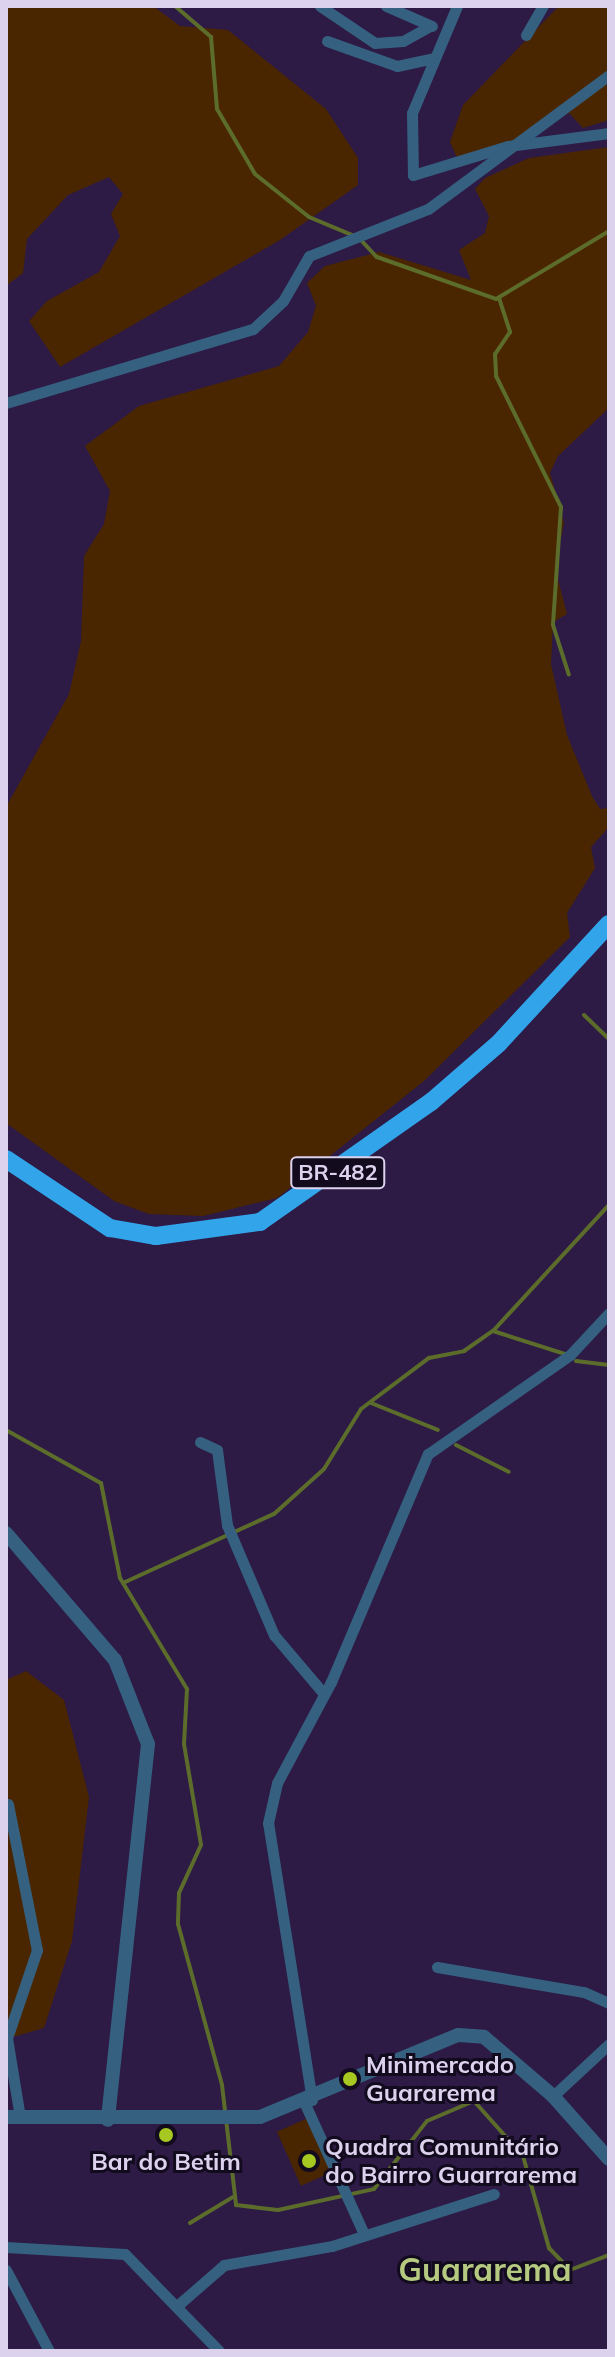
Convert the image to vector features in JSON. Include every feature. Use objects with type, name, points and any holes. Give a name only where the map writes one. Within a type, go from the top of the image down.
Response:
[{"type":"highway","name":"BR-482","points":[[6,1159],[110,1228],[156,1236],[260,1222],[431,1102],[499,1043],[609,924]]},
{"type":"street","points":[[320,6],[375,43],[403,41],[430,26]]},
{"type":"street","points":[[386,6],[430,26],[445,26]]},
{"type":"street","points":[[457,6],[431,59],[412,113],[413,175],[508,146],[609,133]]},
{"type":"street","points":[[526,35],[543,6]]},
{"type":"street","points":[[327,41],[397,66],[431,59]]},
{"type":"street","points":[[6,403],[253,329],[283,301],[300,264],[428,209],[508,146],[609,75]]},
{"type":"street","points":[[364,2234],[309,2103],[268,1823],[277,1783],[324,1694],[407,1491],[428,1454],[570,1355],[609,1313]]},
{"type":"street","points":[[200,1442],[217,1450],[231,1534],[281,1649],[324,1694]]},
{"type":"street","points":[[8,1537],[115,1660],[148,1744],[108,2120]]},
{"type":"street","points":[[8,1804],[37,1950],[7,2038],[13,2117],[238,2119],[309,2103],[458,2035],[484,2037],[553,2096],[609,2159]]},
{"type":"street","points":[[437,1967],[584,1992],[609,2003]]},
{"type":"street","points":[[553,2096],[609,2044]]},
{"type":"street","points":[[178,2305],[224,2265],[364,2234],[494,2194]]},
{"type":"street","points":[[6,2247],[115,2250],[178,2305],[219,2351]]},
{"type":"street","points":[[6,2270],[49,2351]]},
{"type":"shaded area","points":[[6,6],[153,6],[180,26],[228,30],[326,109],[358,158],[358,185],[280,240],[60,367],[29,321],[47,301],[99,272],[120,236],[111,214],[123,194],[109,177],[68,195],[27,239],[23,273],[6,286]]},
{"type":"shaded area","points":[[559,6],[609,6],[609,120],[583,128],[569,113],[475,162],[459,162],[450,142],[463,105]]},
{"type":"shaded area","points":[[609,147],[609,408],[558,456],[550,473],[564,523],[555,568],[567,614],[553,622],[551,664],[567,735],[592,796],[600,809],[609,808],[609,827],[591,847],[595,868],[567,913],[570,937],[424,1081],[277,1198],[203,1216],[149,1214],[114,1201],[6,1123],[6,807],[69,694],[81,641],[84,556],[104,524],[110,491],[85,446],[139,406],[279,366],[308,332],[316,306],[307,283],[325,266],[379,252],[471,280],[459,250],[485,233],[489,216],[475,189],[485,178],[529,158]]},
{"type":"shaded area","points":[[26,1671],[64,1700],[89,1797],[72,1941],[44,2028],[6,2039],[6,1680]]},
{"type":"shaded area","name":"Quadra Comunitário do Bairro Guarrarema","points":[[308,2118],[332,2172],[301,2186],[277,2132]]},
{"type":"waterway","points":[[175,6],[211,37],[217,109],[255,174],[309,217],[359,238],[377,257],[496,299],[609,231]]},
{"type":"waterway","points":[[499,298],[510,332],[495,354],[496,376],[561,507],[553,625],[569,675]]},
{"type":"waterway","points":[[584,1015],[609,1039]]},
{"type":"waterway","points":[[123,1583],[274,1514],[324,1469],[361,1409],[429,1358],[464,1351],[493,1331],[609,1205]]},
{"type":"waterway","points":[[493,1331],[565,1354]]},
{"type":"waterway","points":[[576,1361],[609,1365]]},
{"type":"waterway","points":[[371,1403],[438,1430]]},
{"type":"waterway","points":[[6,1430],[101,1483],[120,1578],[187,1689],[184,1744],[201,1845],[179,1893],[178,1924],[222,2085],[236,2205],[278,2210],[374,2189],[427,2121],[474,2101],[523,2156],[549,2248],[570,2270],[609,2255]]},
{"type":"waterway","points":[[456,1445],[509,1472]]},
{"type":"waterway","points":[[190,2223],[233,2197]]},
{"type":"place","name":"Minimercado Guararema","points":[[350,2079]]},
{"type":"place","name":"Bar do Betim","points":[[166,2135]]},
{"type":"place","name":"Quadra Comunitário do Bairro Guarrarema","points":[[309,2161]]},
{"type":"district","name":"Guararema","points":[[485,2269]]}]
